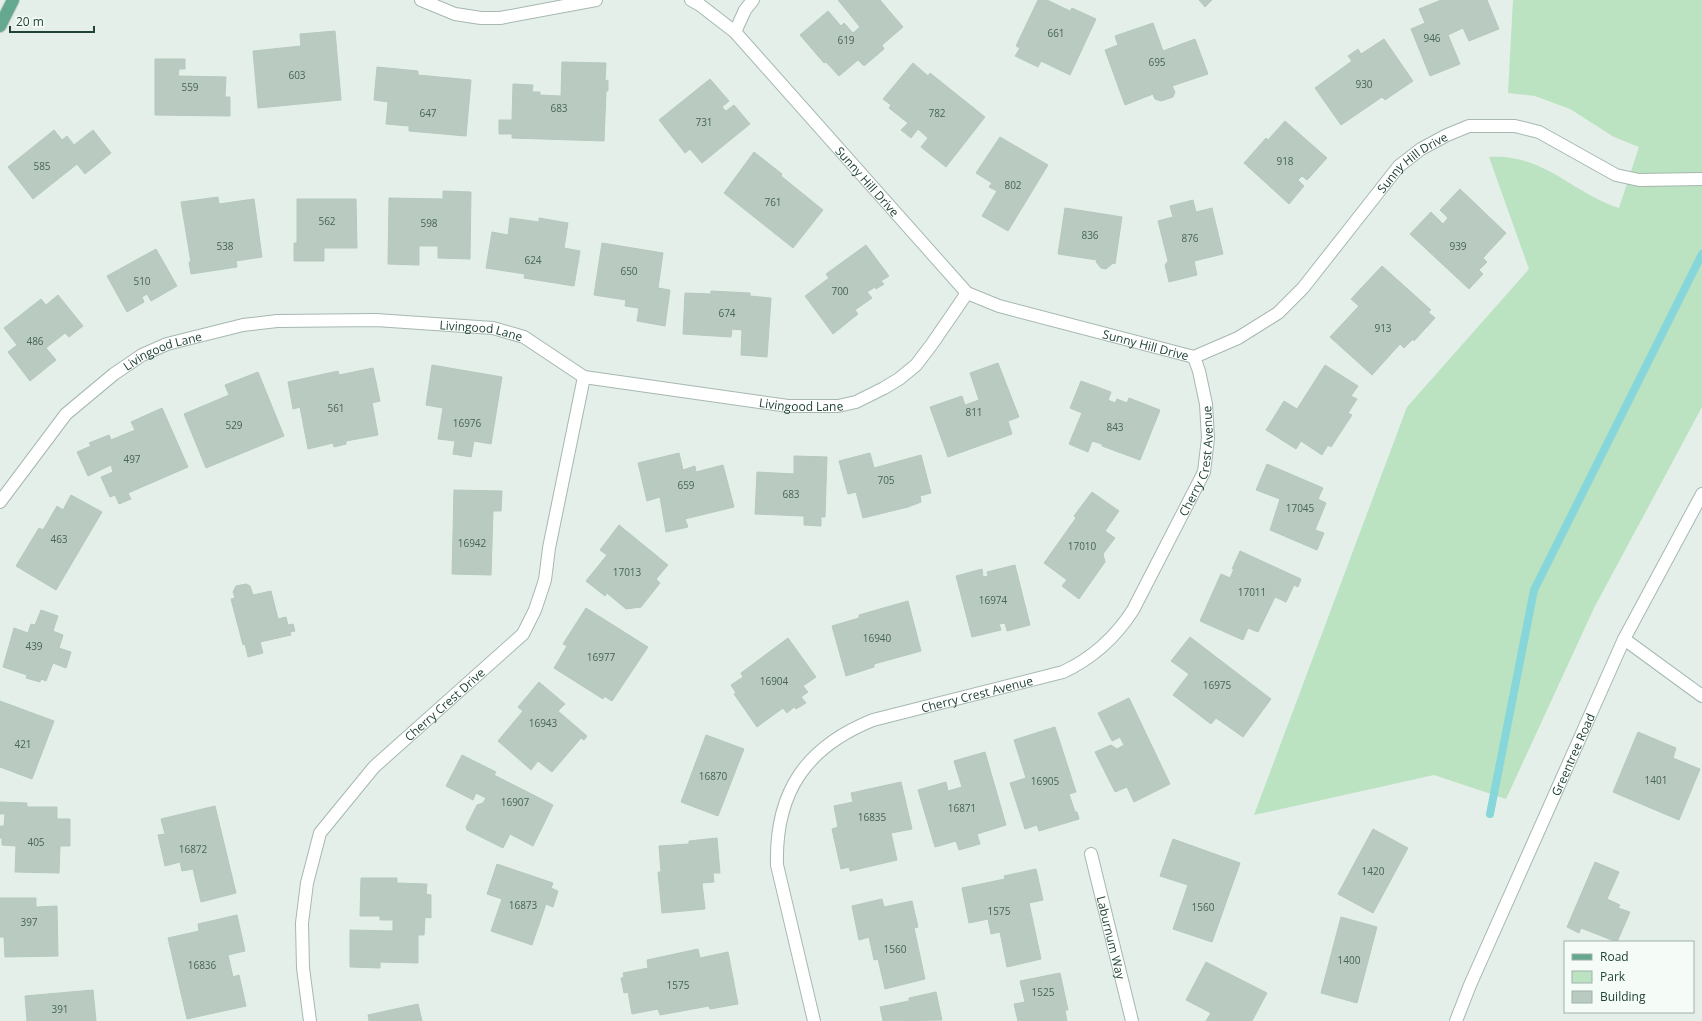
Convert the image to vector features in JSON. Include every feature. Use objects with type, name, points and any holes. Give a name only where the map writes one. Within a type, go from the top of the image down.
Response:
[{"type":"main road","points":[[0,26],[13,0]]},
{"type":"street","points":[[421,0],[455,14],[481,18],[500,18],[596,0]]},
{"type":"street","name":"Sunny Hill Drive","points":[[691,0],[700,5],[735,32],[967,293],[999,306],[1194,357],[1238,338],[1278,313],[1303,288],[1399,166],[1421,148],[1447,134],[1469,126],[1515,126],[1539,132],[1616,175],[1639,180],[1702,179]]},
{"type":"street","points":[[735,32],[745,10],[753,0]]},
{"type":"street","name":"Livingood Lane","points":[[0,502],[66,414],[114,374],[142,355],[167,344],[243,325],[277,321],[376,320],[493,328],[524,336],[584,377],[788,406],[838,406],[856,402],[884,388],[899,379],[916,365],[967,293]]},
{"type":"street","name":"Cherry Crest Avenue","points":[[814,1021],[777,864],[776,843],[778,824],[791,788],[802,770],[816,754],[851,729],[873,720],[1063,672],[1081,663],[1097,652],[1123,626],[1133,610],[1204,472],[1208,438],[1206,404],[1199,371],[1194,357]]},
{"type":"street","name":"Cherry Crest Drive","points":[[310,1021],[303,968],[302,924],[307,883],[320,833],[374,767],[523,634],[535,610],[545,580],[548,548],[584,377]]},
{"type":"street","name":"Greentree Road","points":[[1456,1021],[1470,985],[1624,639],[1702,494]]},
{"type":"street","points":[[1624,639],[1702,696]]},
{"type":"street","name":"Laburnum Way","points":[[1091,854],[1132,1021]]},
{"type":"green space","points":[[1513,0],[1702,0],[1702,407],[1594,608],[1506,799],[1434,775],[1254,815],[1407,407],[1529,269],[1489,157],[1508,157],[1541,167],[1586,193],[1619,208],[1639,147],[1614,137],[1570,109],[1535,96],[1508,93]]},
{"type":"building","points":[[838,0],[880,0],[903,27],[882,45],[884,49],[864,66],[858,60],[839,76],[826,62],[824,63],[800,35],[828,11],[841,26],[844,23],[853,33],[860,27]]},
{"type":"building","points":[[1038,0],[1047,0],[1070,11],[1072,8],[1096,19],[1070,75],[1041,61],[1038,67],[1015,56],[1020,48],[1016,46]]},
{"type":"building","points":[[1199,0],[1212,0],[1205,7]]},
{"type":"building","points":[[1441,0],[1487,0],[1499,29],[1469,41],[1463,28],[1448,35],[1460,64],[1430,76],[1411,29],[1425,23],[1419,9]]},
{"type":"building","points":[[1153,23],[1163,51],[1195,39],[1208,74],[1172,86],[1175,92],[1173,97],[1161,101],[1155,99],[1153,94],[1125,105],[1105,50],[1118,45],[1115,36]]},
{"type":"building","points":[[335,31],[341,100],[258,108],[253,51],[301,46],[300,34]]},
{"type":"building","points":[[1384,39],[1413,81],[1385,100],[1382,97],[1341,125],[1315,88],[1352,61],[1348,56],[1358,49],[1361,54]]},
{"type":"building","points":[[155,59],[185,59],[185,69],[179,69],[178,76],[226,77],[225,97],[230,97],[230,116],[155,115]]},
{"type":"building","points":[[562,62],[606,63],[605,81],[608,80],[608,91],[606,91],[604,141],[512,138],[512,134],[499,134],[499,120],[512,120],[513,84],[533,85],[532,92],[540,92],[540,95],[561,96]]},
{"type":"building","points":[[913,63],[928,76],[930,73],[985,117],[946,167],[921,147],[928,138],[918,129],[911,138],[901,130],[908,123],[889,108],[891,105],[883,99]]},
{"type":"building","points":[[377,67],[418,71],[418,75],[471,80],[466,136],[409,131],[409,126],[386,124],[388,102],[374,100]]},
{"type":"building","points":[[710,79],[729,101],[722,107],[726,111],[734,105],[750,124],[702,163],[690,149],[685,153],[659,120]]},
{"type":"building","points":[[1285,121],[1327,158],[1307,180],[1302,176],[1298,180],[1304,186],[1289,204],[1244,163],[1266,138],[1268,140]]},
{"type":"building","points":[[54,130],[62,140],[67,136],[74,145],[93,130],[111,153],[85,174],[77,164],[33,199],[8,167]]},
{"type":"building","points":[[1000,137],[1048,165],[1008,231],[982,216],[997,191],[989,187],[992,183],[976,173]]},
{"type":"building","points":[[754,152],[823,210],[793,248],[724,193]]},
{"type":"building","points":[[1460,189],[1506,233],[1483,258],[1487,262],[1479,270],[1483,274],[1469,289],[1410,234],[1431,212],[1443,224],[1448,218],[1440,210]]},
{"type":"building","points":[[443,191],[471,192],[470,259],[438,258],[438,246],[419,246],[419,265],[388,264],[389,198],[443,199]]},
{"type":"building","points":[[218,197],[219,204],[254,199],[262,257],[236,261],[237,267],[191,274],[189,262],[191,262],[181,202]]},
{"type":"building","points":[[297,199],[356,199],[357,248],[324,248],[324,261],[294,261],[294,243],[297,243]]},
{"type":"building","points":[[1193,200],[1196,212],[1212,208],[1223,254],[1194,261],[1197,275],[1169,282],[1165,265],[1168,261],[1158,221],[1173,217],[1170,206]]},
{"type":"building","points":[[1065,208],[1122,217],[1115,264],[1113,263],[1106,269],[1101,268],[1096,262],[1097,260],[1058,254]]},
{"type":"building","points":[[510,218],[539,222],[539,218],[568,223],[564,248],[580,251],[574,286],[524,278],[525,274],[486,268],[492,232],[508,235]]},
{"type":"building","points":[[602,243],[663,253],[658,288],[670,290],[665,326],[637,321],[639,308],[625,306],[626,300],[594,295]]},
{"type":"building","points":[[866,245],[889,276],[881,281],[884,284],[867,292],[872,298],[855,310],[858,314],[833,334],[805,296],[829,278],[826,274]]},
{"type":"building","points":[[156,249],[177,286],[151,301],[147,294],[142,297],[144,302],[127,312],[107,276]]},
{"type":"building","points":[[1382,266],[1431,310],[1428,312],[1435,318],[1414,341],[1413,339],[1404,348],[1400,344],[1372,375],[1330,337],[1359,306],[1351,299]]},
{"type":"building","points":[[711,291],[750,293],[750,296],[771,298],[767,357],[741,355],[742,330],[732,329],[731,337],[683,334],[685,293],[711,294]]},
{"type":"building","points":[[58,295],[83,326],[69,337],[65,333],[46,348],[56,360],[30,381],[8,352],[17,345],[4,328],[41,299],[46,305]]},
{"type":"building","points":[[998,363],[1019,417],[1008,421],[1012,434],[948,457],[930,407],[962,396],[965,405],[979,400],[970,373]]},
{"type":"building","points":[[432,365],[502,377],[491,444],[474,441],[471,457],[453,454],[455,441],[438,439],[443,408],[426,405]]},
{"type":"building","points":[[1325,365],[1358,386],[1351,396],[1357,399],[1348,413],[1352,415],[1331,447],[1328,445],[1322,455],[1301,441],[1296,449],[1266,430],[1284,401],[1297,409]]},
{"type":"building","points":[[373,368],[380,401],[372,403],[378,435],[346,441],[346,444],[334,447],[333,443],[308,449],[300,407],[293,409],[288,382],[338,371],[339,375]]},
{"type":"building","points":[[258,372],[284,436],[206,468],[184,414],[229,395],[225,385]]},
{"type":"building","points":[[1081,381],[1111,392],[1108,400],[1115,403],[1117,399],[1127,403],[1129,398],[1160,410],[1140,460],[1092,441],[1088,452],[1069,444],[1082,413],[1070,408]]},
{"type":"building","points":[[162,408],[188,467],[128,493],[131,499],[119,504],[115,495],[110,497],[101,477],[113,472],[111,465],[88,476],[77,452],[91,446],[89,443],[109,435],[111,440],[135,430],[131,422]]},
{"type":"building","points":[[679,453],[683,470],[695,466],[696,472],[723,465],[734,507],[685,519],[688,527],[666,532],[660,497],[647,501],[638,463]]},
{"type":"building","points":[[870,453],[874,468],[921,455],[931,493],[920,496],[921,502],[908,507],[863,518],[856,492],[848,494],[839,461]]},
{"type":"building","points":[[794,456],[827,457],[825,517],[821,517],[821,526],[804,525],[804,516],[755,514],[757,472],[794,474]]},
{"type":"building","points":[[1267,464],[1323,488],[1318,499],[1326,503],[1315,530],[1324,533],[1317,550],[1270,530],[1280,499],[1256,490]]},
{"type":"building","points":[[454,490],[502,491],[501,511],[493,511],[491,575],[452,574]]},
{"type":"building","points":[[1092,492],[1119,511],[1105,531],[1115,538],[1103,554],[1105,562],[1079,599],[1062,586],[1067,580],[1044,563],[1076,518],[1074,516]]},
{"type":"building","points":[[71,495],[102,512],[56,590],[16,566],[39,528],[43,530],[57,506],[63,510]]},
{"type":"building","points":[[619,525],[668,565],[656,579],[660,583],[641,607],[626,609],[607,593],[605,596],[586,581],[607,555],[600,550]]},
{"type":"building","points":[[1240,551],[1301,579],[1298,587],[1294,585],[1286,602],[1275,597],[1258,632],[1248,628],[1243,640],[1200,621],[1221,574],[1230,578],[1234,569],[1232,569]]},
{"type":"building","points":[[1015,565],[1030,625],[1007,631],[1005,623],[999,624],[1001,630],[972,637],[956,576],[982,569],[983,577],[988,576],[987,572]]},
{"type":"building","points":[[246,584],[250,586],[253,595],[271,591],[278,619],[286,617],[288,625],[293,624],[295,631],[290,632],[291,635],[260,642],[263,653],[248,657],[245,644],[243,645],[231,599],[235,598],[233,592],[236,586]]},
{"type":"building","points":[[908,601],[921,651],[874,664],[874,667],[846,676],[832,626],[859,618],[859,615]]},
{"type":"building","points":[[586,608],[648,647],[612,701],[604,696],[603,699],[554,668],[567,646],[563,644]]},
{"type":"building","points":[[41,610],[58,616],[53,631],[63,635],[59,648],[71,652],[66,668],[53,663],[46,681],[41,679],[40,682],[26,678],[27,675],[3,667],[14,628],[28,633],[31,624],[35,625]]},
{"type":"building","points":[[1190,637],[1271,699],[1243,737],[1216,718],[1211,724],[1173,695],[1189,674],[1171,661]]},
{"type":"building","points":[[788,638],[816,677],[803,686],[808,692],[801,697],[806,703],[796,709],[794,707],[787,713],[783,708],[757,727],[734,694],[736,693],[731,685],[743,677],[741,673]]},
{"type":"building","points":[[539,682],[565,704],[558,711],[587,736],[584,740],[581,738],[552,772],[538,761],[531,770],[498,741],[523,711],[518,707]]},
{"type":"building","points":[[1129,698],[1170,784],[1134,802],[1127,787],[1115,792],[1095,752],[1111,745],[1117,749],[1124,745],[1120,737],[1112,741],[1098,713]]},
{"type":"building","points":[[0,701],[54,721],[32,779],[0,767]]},
{"type":"building","points":[[1055,727],[1076,792],[1069,794],[1079,819],[1039,831],[1037,825],[1025,829],[1010,783],[1026,778],[1014,740]]},
{"type":"building","points":[[1638,732],[1676,748],[1673,758],[1700,769],[1679,820],[1613,792]]},
{"type":"building","points":[[706,735],[744,749],[718,816],[681,802]]},
{"type":"building","points":[[985,752],[1006,825],[977,834],[980,844],[959,850],[956,841],[935,847],[918,790],[946,782],[948,791],[962,787],[954,761]]},
{"type":"building","points":[[462,755],[496,772],[494,775],[553,805],[533,846],[510,834],[503,848],[467,830],[466,827],[477,805],[483,803],[486,798],[476,793],[473,800],[446,786]]},
{"type":"building","points":[[901,782],[912,829],[891,833],[897,860],[850,871],[849,867],[841,869],[832,829],[838,827],[834,806],[853,802],[851,793]]},
{"type":"building","points":[[0,802],[27,803],[27,807],[57,807],[57,819],[70,819],[70,846],[60,846],[59,873],[15,872],[16,846],[2,845],[2,838],[0,838],[0,826],[4,826],[5,814],[0,814]]},
{"type":"building","points":[[215,806],[236,893],[201,902],[193,869],[182,871],[180,862],[165,866],[158,835],[165,834],[161,819]]},
{"type":"building","points":[[1373,829],[1408,848],[1373,913],[1338,894]]},
{"type":"building","points":[[717,838],[720,873],[713,873],[714,882],[702,883],[705,909],[662,913],[658,872],[661,872],[659,846],[689,844],[689,841]]},
{"type":"building","points":[[1173,839],[1240,863],[1212,942],[1173,929],[1188,885],[1160,876]]},
{"type":"building","points":[[1595,862],[1619,872],[1607,899],[1620,905],[1618,908],[1630,912],[1617,941],[1581,928],[1579,933],[1567,927]]},
{"type":"building","points":[[497,864],[553,883],[551,888],[558,891],[553,907],[546,904],[532,945],[491,931],[502,899],[487,894]]},
{"type":"building","points":[[1036,869],[1043,900],[1029,903],[1041,959],[1007,967],[1000,932],[991,934],[988,919],[969,923],[962,888],[1005,879],[1004,876]]},
{"type":"building","points":[[361,878],[397,878],[397,883],[427,884],[426,894],[431,895],[431,918],[425,917],[424,935],[418,935],[418,963],[380,962],[380,968],[350,967],[350,930],[393,931],[393,920],[380,920],[380,916],[360,916]]},
{"type":"building","points":[[0,898],[36,898],[36,907],[57,906],[58,956],[5,957],[4,937],[0,937]]},
{"type":"building","points":[[882,899],[884,907],[912,901],[918,927],[914,928],[925,979],[885,989],[878,959],[874,960],[869,937],[859,940],[852,906]]},
{"type":"building","points":[[237,915],[245,951],[228,955],[233,977],[239,975],[246,1006],[187,1019],[168,938],[199,931],[198,924]]},
{"type":"building","points":[[1341,917],[1377,927],[1357,1003],[1321,993]]},
{"type":"building","points":[[698,949],[700,958],[728,952],[738,1004],[710,1009],[709,1006],[660,1015],[658,1009],[632,1014],[628,992],[624,993],[621,978],[624,977],[623,973],[648,968],[647,960]]},
{"type":"building","points":[[1206,962],[1267,993],[1252,1021],[1206,1021],[1211,1013],[1186,1000]]},
{"type":"building","points":[[1060,973],[1068,1010],[1065,1010],[1067,1021],[1018,1021],[1014,1004],[1025,1002],[1020,981]]},
{"type":"building","points":[[93,990],[96,1021],[27,1021],[25,996]]},
{"type":"building","points":[[936,992],[942,1020],[883,1021],[880,1007],[909,1001],[909,998]]},
{"type":"building","points":[[418,1004],[422,1021],[369,1021],[368,1015]]},
{"type":"waterway","points":[[1490,814],[1534,590],[1702,254]]}]
